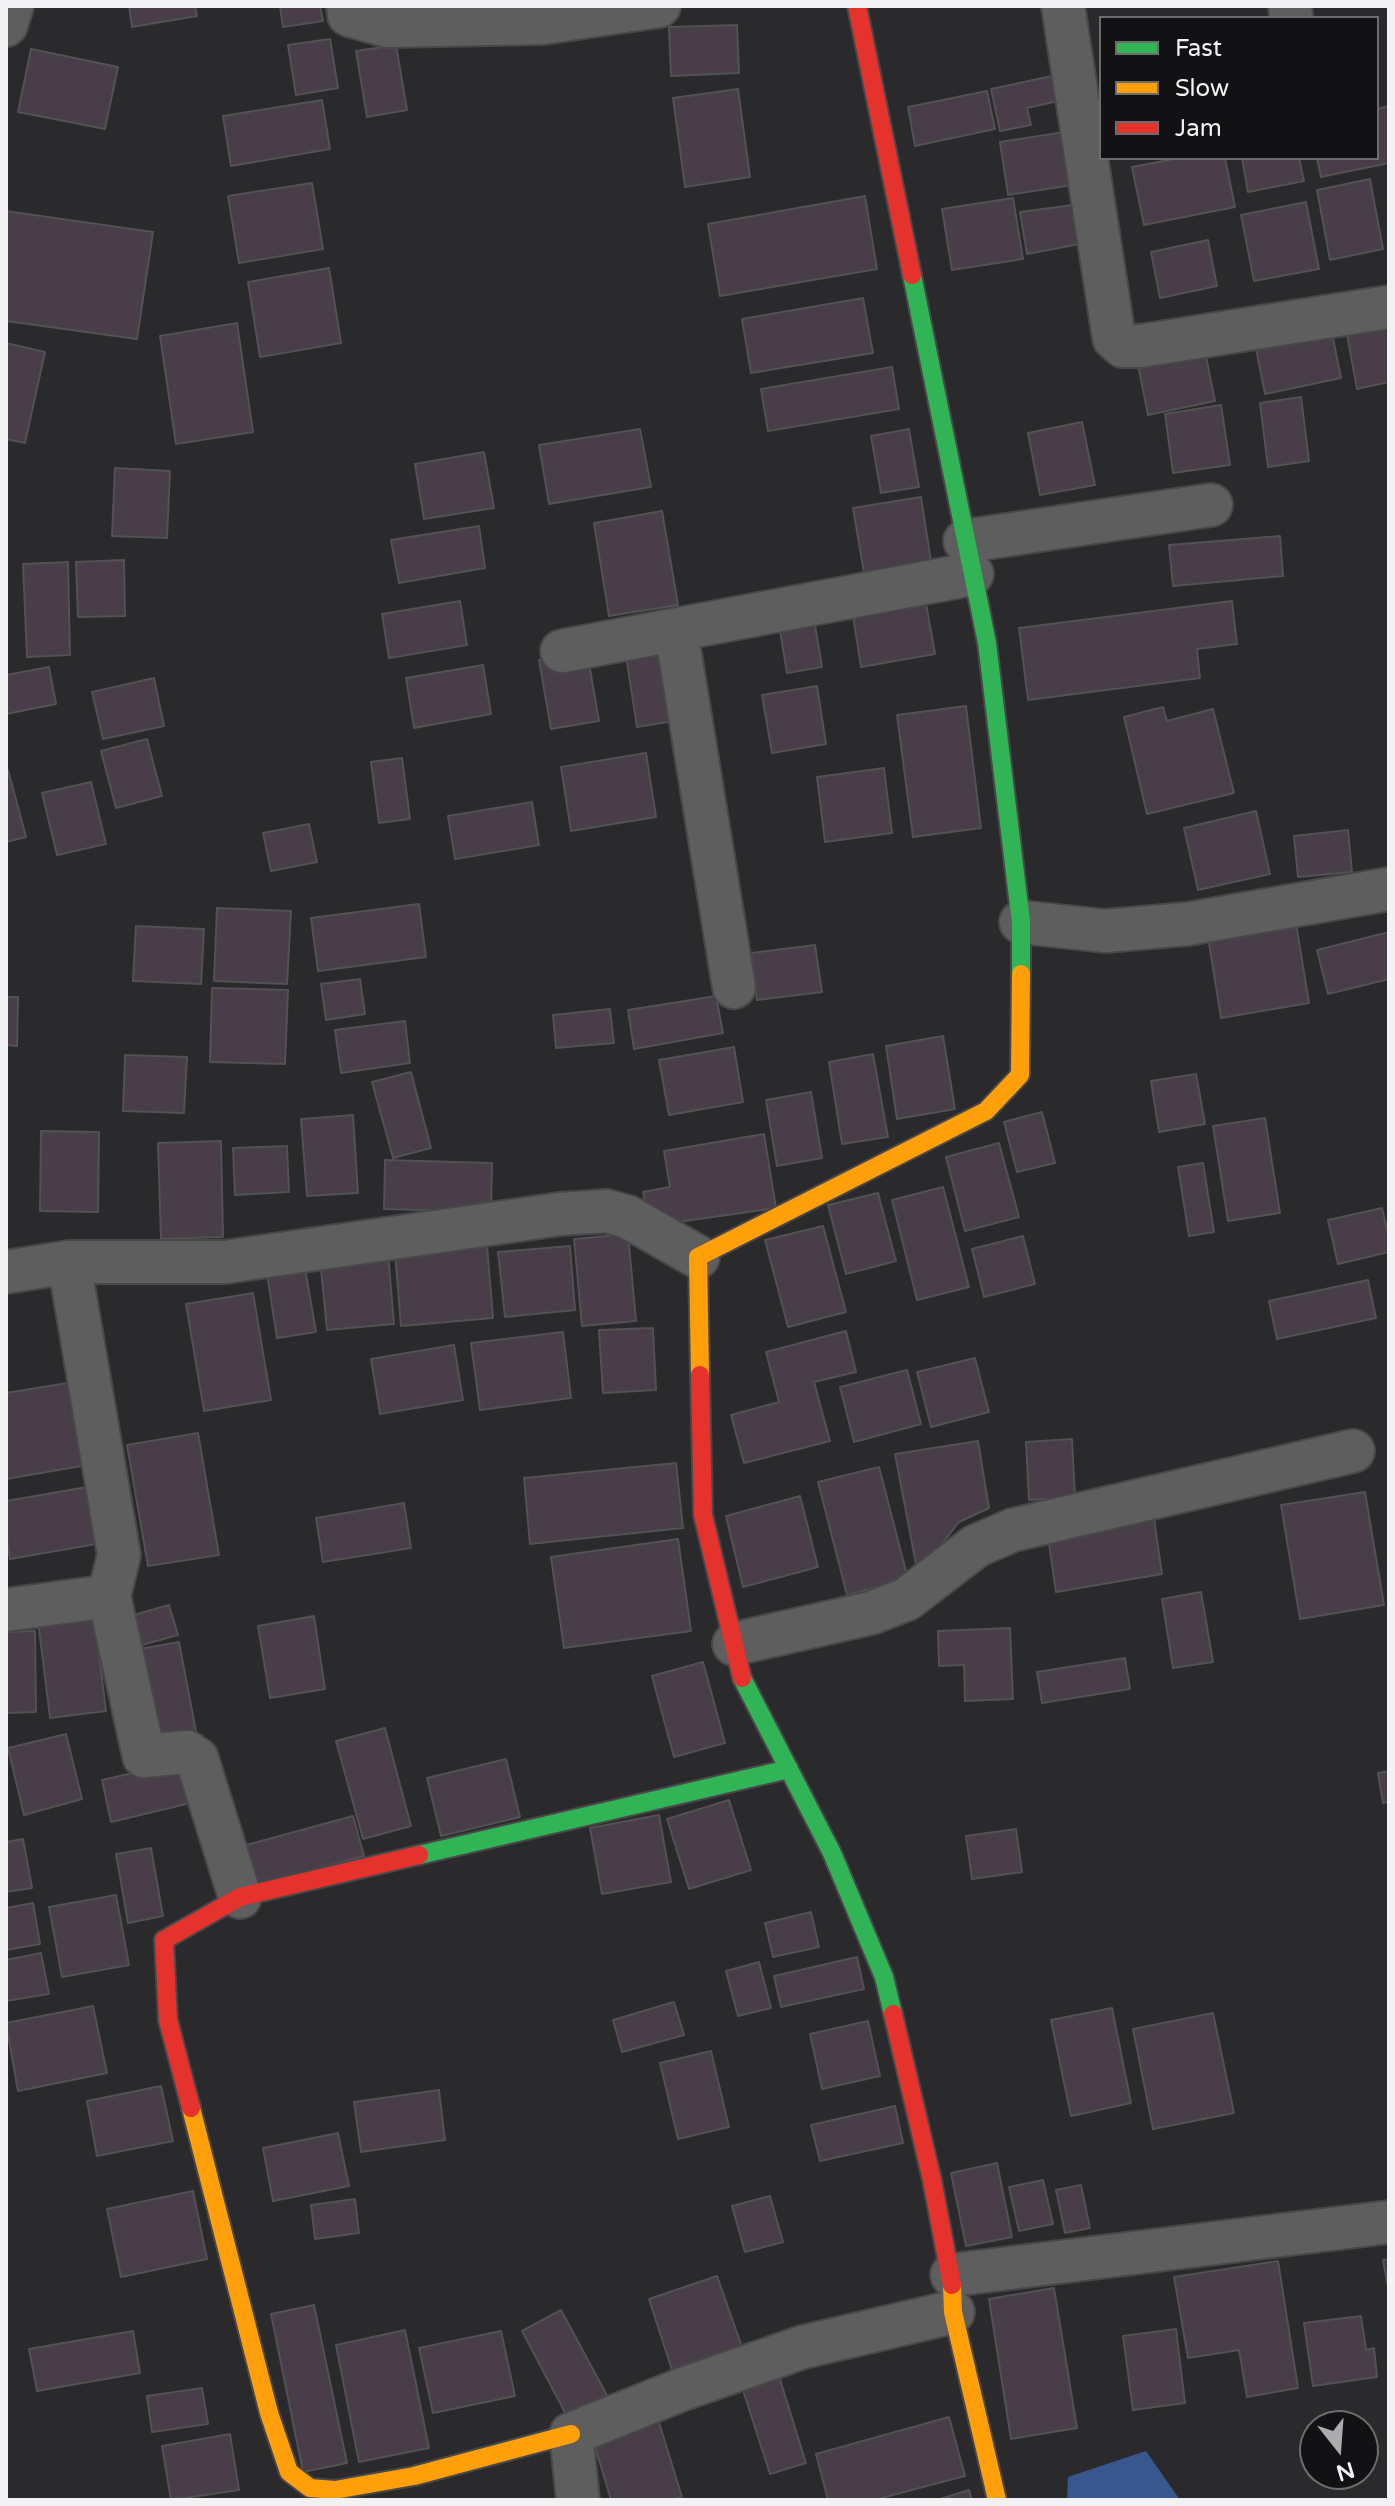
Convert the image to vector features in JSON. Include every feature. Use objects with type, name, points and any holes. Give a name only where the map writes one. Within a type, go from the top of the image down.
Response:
[{"type":"street","points":[[6,25],[12,6]]},
{"type":"street","points":[[348,6],[349,15],[388,26],[542,23],[659,6]]},
{"type":"street","points":[[698,1257],[986,1111],[1020,1075],[1021,922],[987,643],[857,6]]},
{"type":"street","points":[[1063,6],[1114,338],[1123,346],[1140,346],[1389,307]]},
{"type":"street","points":[[562,651],[676,630],[969,557],[1211,505]]},
{"type":"street","points":[[676,630],[734,987]]},
{"type":"street","points":[[1021,922],[1105,931],[1187,924],[1389,889]]},
{"type":"street","points":[[6,1272],[69,1262],[225,1262],[545,1216],[607,1211],[628,1217],[698,1257]]},
{"type":"street","points":[[698,1257],[703,1515],[734,1644],[744,1685],[832,1853],[884,1977],[997,2500]]},
{"type":"street","points":[[69,1262],[119,1555],[109,1596],[144,1756],[187,1752],[197,1759],[240,1897]]},
{"type":"street","points":[[734,1644],[871,1613],[907,1599],[976,1546],[1013,1530],[1353,1451]]},
{"type":"street","points":[[6,1610],[109,1596]]},
{"type":"street","points":[[789,1769],[240,1897],[164,1940],[168,2020],[269,2413],[289,2472],[310,2488],[335,2490],[414,2476],[571,2434],[683,2389],[952,2293],[1389,2222]]},
{"type":"street","points":[[571,2434],[578,2500]]},
{"type":"water","points":[[1146,2451],[1180,2500],[1067,2500],[1068,2477]]},
{"type":"building","points":[[129,6],[195,6],[197,16],[132,27]]},
{"type":"building","points":[[280,6],[320,6],[323,21],[283,27]]},
{"type":"building","points":[[737,25],[739,73],[671,76],[669,27]]},
{"type":"building","points":[[330,39],[338,88],[296,95],[288,45]]},
{"type":"building","points":[[396,45],[407,110],[367,117],[356,51]]},
{"type":"building","points":[[31,49],[118,67],[105,129],[18,112]]},
{"type":"building","points":[[1061,74],[1067,99],[1027,108],[1031,125],[1000,131],[991,89]]},
{"type":"building","points":[[738,89],[750,177],[685,187],[673,98]]},
{"type":"building","points":[[987,91],[995,129],[915,146],[908,107]]},
{"type":"building","points":[[322,100],[330,149],[231,166],[223,116]]},
{"type":"building","points":[[1389,106],[1389,163],[1321,177],[1317,160],[1379,160],[1379,108]]},
{"type":"building","points":[[1071,131],[1079,184],[1008,195],[1000,142]]},
{"type":"building","points":[[1169,160],[1225,160],[1235,207],[1144,225],[1132,167]]},
{"type":"building","points":[[1242,160],[1299,160],[1304,181],[1248,192]]},
{"type":"building","points":[[1370,179],[1383,249],[1330,260],[1317,190]]},
{"type":"building","points":[[312,183],[323,249],[239,263],[228,196]]},
{"type":"building","points":[[865,196],[877,269],[720,296],[708,224]]},
{"type":"building","points":[[1013,198],[1023,259],[952,270],[942,209]]},
{"type":"building","points":[[1306,202],[1319,269],[1254,281],[1241,215]]},
{"type":"building","points":[[1081,204],[1090,242],[1027,254],[1020,212]]},
{"type":"building","points":[[6,211],[153,232],[137,339],[6,321]]},
{"type":"building","points":[[1208,240],[1217,286],[1160,298],[1151,252]]},
{"type":"building","points":[[329,268],[341,343],[260,357],[248,282]]},
{"type":"building","points":[[863,298],[873,353],[751,373],[742,319]]},
{"type":"building","points":[[1389,315],[1389,382],[1357,389],[1345,324]]},
{"type":"building","points":[[237,323],[253,432],[176,444],[160,336]]},
{"type":"building","points":[[1330,323],[1341,378],[1265,394],[1254,339]]},
{"type":"building","points":[[1203,342],[1215,401],[1148,415],[1136,355]]},
{"type":"building","points":[[6,343],[45,352],[25,443],[6,439]]},
{"type":"building","points":[[892,367],[899,409],[768,431],[761,389]]},
{"type":"building","points":[[1301,397],[1309,461],[1268,467],[1260,403]]},
{"type":"building","points":[[1221,405],[1230,465],[1173,473],[1165,414]]},
{"type":"building","points":[[1082,422],[1095,485],[1040,495],[1028,433]]},
{"type":"building","points":[[640,429],[651,487],[549,504],[539,445]]},
{"type":"building","points":[[909,429],[919,487],[881,493],[871,436]]},
{"type":"building","points":[[484,452],[494,508],[424,519],[415,464]]},
{"type":"building","points":[[115,468],[170,471],[167,538],[112,536]]},
{"type":"building","points":[[921,497],[932,568],[865,579],[853,508]]},
{"type":"building","points":[[662,511],[678,605],[609,616],[594,523]]},
{"type":"building","points":[[479,526],[485,568],[399,583],[391,540]]},
{"type":"building","points":[[1280,536],[1283,576],[1173,586],[1169,545]]},
{"type":"building","points":[[124,560],[125,616],[78,617],[76,562]]},
{"type":"building","points":[[68,562],[70,655],[27,657],[23,564]]},
{"type":"building","points":[[924,592],[935,654],[861,667],[851,603]]},
{"type":"building","points":[[460,601],[467,645],[389,658],[382,614]]},
{"type":"building","points":[[1232,601],[1237,644],[1197,649],[1200,678],[1028,700],[1019,628]]},
{"type":"building","points":[[813,613],[822,667],[787,673],[778,618]]},
{"type":"building","points":[[661,643],[674,721],[637,727],[625,649]]},
{"type":"building","points":[[587,652],[599,721],[551,729],[539,660]]},
{"type":"building","points":[[483,665],[491,714],[414,728],[406,678]]},
{"type":"building","points":[[49,667],[56,704],[6,714],[6,675]]},
{"type":"building","points":[[154,678],[164,726],[103,739],[92,692]]},
{"type":"building","points":[[817,686],[826,744],[772,753],[762,695]]},
{"type":"building","points":[[966,706],[981,828],[913,837],[897,715]]},
{"type":"building","points":[[1163,707],[1167,721],[1213,709],[1234,793],[1147,814],[1124,717]]},
{"type":"building","points":[[147,739],[162,796],[116,808],[101,751]]},
{"type":"building","points":[[646,753],[656,817],[571,831],[561,767]]},
{"type":"building","points":[[402,758],[410,819],[379,823],[371,762]]},
{"type":"building","points":[[884,768],[892,833],[825,842],[817,777]]},
{"type":"building","points":[[6,770],[26,837],[6,842]]},
{"type":"building","points":[[91,782],[106,844],[57,855],[42,793]]},
{"type":"building","points":[[532,802],[539,845],[455,859],[448,816]]},
{"type":"building","points":[[1256,811],[1270,874],[1198,890],[1184,828]]},
{"type":"building","points":[[309,824],[317,862],[271,871],[263,833]]},
{"type":"building","points":[[1348,830],[1352,872],[1298,877],[1294,836]]},
{"type":"building","points":[[419,904],[426,957],[318,971],[311,918]]},
{"type":"building","points":[[217,908],[291,911],[287,984],[214,981]]},
{"type":"building","points":[[1295,917],[1309,1003],[1221,1018],[1207,931]]},
{"type":"building","points":[[136,926],[204,929],[201,984],[133,981]]},
{"type":"building","points":[[1389,932],[1389,979],[1328,994],[1317,950]]},
{"type":"building","points":[[815,945],[822,992],[757,1000],[751,953]]},
{"type":"building","points":[[360,979],[365,1014],[326,1020],[321,984]]},
{"type":"building","points":[[212,988],[288,990],[285,1064],[210,1062]]},
{"type":"building","points":[[716,996],[723,1033],[634,1049],[628,1010]]},
{"type":"building","points":[[6,997],[18,997],[17,1046],[6,1045]]},
{"type":"building","points":[[610,1009],[614,1043],[556,1048],[553,1015]]},
{"type":"building","points":[[405,1021],[410,1063],[341,1073],[335,1030]]},
{"type":"building","points":[[943,1036],[955,1109],[897,1119],[886,1046]]},
{"type":"building","points":[[734,1047],[743,1102],[669,1115],[659,1060]]},
{"type":"building","points":[[873,1054],[888,1137],[842,1144],[829,1062]]},
{"type":"building","points":[[125,1055],[187,1057],[184,1113],[123,1111]]},
{"type":"building","points":[[411,1072],[431,1148],[393,1158],[372,1082]]},
{"type":"building","points":[[1196,1074],[1205,1124],[1159,1132],[1151,1081]]},
{"type":"building","points":[[811,1092],[822,1158],[777,1166],[766,1100]]},
{"type":"building","points":[[1042,1112],[1055,1163],[1017,1172],[1004,1122]]},
{"type":"building","points":[[353,1115],[358,1193],[307,1196],[301,1119]]},
{"type":"building","points":[[1265,1118],[1280,1213],[1228,1221],[1213,1126]]},
{"type":"building","points":[[41,1131],[99,1132],[98,1212],[40,1211]]},
{"type":"building","points":[[764,1134],[776,1208],[650,1226],[643,1192],[670,1187],[664,1151]]},
{"type":"building","points":[[221,1141],[223,1237],[161,1239],[158,1143]]},
{"type":"building","points":[[999,1143],[1019,1217],[965,1231],[946,1157]]},
{"type":"building","points":[[287,1146],[289,1192],[235,1195],[233,1148]]},
{"type":"building","points":[[385,1160],[492,1163],[491,1212],[384,1209]]},
{"type":"building","points":[[1203,1163],[1214,1232],[1189,1236],[1178,1167]]},
{"type":"building","points":[[943,1187],[969,1287],[917,1300],[892,1200]]},
{"type":"building","points":[[878,1193],[896,1261],[846,1274],[828,1205]]},
{"type":"building","points":[[1382,1208],[1389,1252],[1338,1264],[1328,1220]]},
{"type":"building","points":[[823,1226],[846,1312],[788,1327],[765,1240]]},
{"type":"building","points":[[628,1234],[636,1321],[582,1326],[574,1239]]},
{"type":"building","points":[[1023,1236],[1035,1284],[984,1297],[972,1249]]},
{"type":"building","points":[[487,1245],[493,1318],[401,1326],[395,1253]]},
{"type":"building","points":[[570,1246],[575,1310],[505,1317],[498,1252]]},
{"type":"building","points":[[388,1253],[394,1324],[327,1330],[320,1259]]},
{"type":"building","points":[[305,1268],[316,1332],[277,1338],[267,1274]]},
{"type":"building","points":[[1368,1280],[1376,1318],[1277,1339],[1269,1301]]},
{"type":"building","points":[[253,1293],[271,1400],[204,1411],[186,1304]]},
{"type":"building","points":[[653,1328],[656,1390],[603,1393],[599,1330]]},
{"type":"building","points":[[846,1331],[856,1372],[814,1382],[830,1441],[744,1463],[731,1415],[779,1402],[766,1352]]},
{"type":"building","points":[[563,1332],[571,1398],[480,1410],[471,1343]]},
{"type":"building","points":[[454,1345],[463,1400],[380,1414],[371,1359]]},
{"type":"building","points":[[975,1358],[989,1412],[931,1427],[917,1372]]},
{"type":"building","points":[[907,1370],[921,1424],[854,1442],[840,1387]]},
{"type":"building","points":[[74,1382],[87,1465],[6,1479],[6,1393]]},
{"type":"building","points":[[198,1433],[219,1555],[148,1566],[127,1445]]},
{"type":"building","points":[[1072,1439],[1075,1497],[1029,1500],[1026,1442]]},
{"type":"building","points":[[978,1441],[989,1508],[959,1522],[918,1575],[895,1454]]},
{"type":"building","points":[[676,1463],[683,1528],[530,1544],[524,1478]]},
{"type":"building","points":[[879,1467],[908,1579],[847,1595],[818,1482]]},
{"type":"building","points":[[87,1487],[96,1544],[10,1559],[6,1501]]},
{"type":"building","points":[[1365,1492],[1384,1605],[1300,1619],[1281,1505]]},
{"type":"building","points":[[800,1496],[818,1567],[743,1587],[726,1516]]},
{"type":"building","points":[[404,1503],[411,1548],[323,1562],[316,1518]]},
{"type":"building","points":[[1154,1519],[1162,1574],[1056,1592],[1048,1537]]},
{"type":"building","points":[[678,1539],[691,1631],[564,1648],[551,1557]]},
{"type":"building","points":[[1201,1592],[1213,1662],[1173,1668],[1162,1599]]},
{"type":"building","points":[[93,1605],[106,1711],[50,1718],[37,1613]]},
{"type":"building","points":[[169,1605],[178,1635],[131,1648],[123,1618]]},
{"type":"building","points":[[314,1616],[325,1689],[270,1698],[258,1626]]},
{"type":"building","points":[[1010,1628],[1013,1699],[965,1701],[964,1665],[939,1666],[938,1631]]},
{"type":"building","points":[[35,1631],[36,1712],[6,1713],[6,1632]]},
{"type":"building","points":[[179,1642],[198,1742],[154,1751],[134,1650]]},
{"type":"building","points":[[1125,1658],[1130,1689],[1042,1703],[1037,1672]]},
{"type":"building","points":[[703,1662],[725,1743],[674,1757],[652,1676]]},
{"type":"building","points":[[385,1728],[411,1826],[363,1839],[336,1741]]},
{"type":"building","points":[[66,1734],[82,1799],[24,1815],[8,1748]]},
{"type":"building","points":[[506,1759],[520,1817],[441,1836],[427,1778]]},
{"type":"building","points":[[186,1761],[195,1802],[111,1822],[102,1780]]},
{"type":"building","points":[[1389,1771],[1389,1802],[1383,1803],[1378,1773]]},
{"type":"building","points":[[729,1800],[751,1870],[689,1889],[667,1819]]},
{"type":"building","points":[[659,1815],[671,1882],[602,1894],[590,1828]]},
{"type":"building","points":[[353,1816],[364,1856],[249,1887],[239,1847]]},
{"type":"building","points":[[1016,1829],[1022,1872],[972,1879],[966,1836]]},
{"type":"building","points":[[23,1839],[32,1888],[6,1892],[6,1842]]},
{"type":"building","points":[[151,1848],[163,1916],[128,1923],[116,1854]]},
{"type":"building","points":[[116,1895],[129,1965],[62,1977],[49,1907]]},
{"type":"building","points":[[33,1903],[40,1944],[6,1950],[6,1908]]},
{"type":"building","points":[[811,1912],[819,1947],[773,1957],[765,1923]]},
{"type":"building","points":[[41,1953],[49,1994],[6,2001],[6,1960]]},
{"type":"building","points":[[857,1957],[864,1989],[781,2007],[774,1976]]},
{"type":"building","points":[[759,1962],[771,2008],[738,2016],[726,1971]]},
{"type":"building","points":[[674,2002],[684,2035],[622,2052],[613,2020]]},
{"type":"building","points":[[93,2006],[107,2073],[18,2091],[6,2023]]},
{"type":"building","points":[[1112,2008],[1131,2103],[1071,2116],[1051,2020]]},
{"type":"building","points":[[1213,2013],[1234,2113],[1153,2129],[1133,2029]]},
{"type":"building","points":[[868,2021],[880,2076],[822,2089],[810,2034]]},
{"type":"building","points":[[711,2051],[729,2127],[678,2139],[660,2063]]},
{"type":"building","points":[[161,2086],[173,2141],[97,2156],[87,2101]]},
{"type":"building","points":[[439,2090],[445,2140],[361,2152],[354,2102]]},
{"type":"building","points":[[895,2106],[903,2143],[820,2161],[811,2125]]},
{"type":"building","points":[[338,2133],[349,2186],[273,2201],[263,2148]]},
{"type":"building","points":[[997,2163],[1012,2237],[966,2246],[951,2173]]},
{"type":"building","points":[[1043,2180],[1053,2224],[1019,2231],[1009,2187]]},
{"type":"building","points":[[1081,2185],[1090,2228],[1065,2233],[1056,2190]]},
{"type":"building","points":[[193,2191],[207,2259],[121,2277],[107,2209]]},
{"type":"building","points":[[770,2196],[783,2242],[745,2252],[732,2206]]},
{"type":"building","points":[[355,2199],[359,2233],[315,2239],[311,2205]]},
{"type":"building","points":[[1389,2259],[1389,2293],[1383,2260]]},
{"type":"building","points":[[1278,2261],[1298,2388],[1247,2397],[1239,2350],[1188,2358],[1174,2277]]},
{"type":"building","points":[[717,2276],[742,2347],[672,2370],[649,2299]]},
{"type":"building","points":[[1054,2288],[1077,2428],[1011,2439],[989,2299]]},
{"type":"building","points":[[314,2305],[347,2463],[303,2472],[271,2314]]},
{"type":"building","points":[[561,2310],[609,2399],[569,2420],[522,2331]]},
{"type":"building","points":[[1361,2316],[1366,2350],[1374,2348],[1377,2377],[1313,2386],[1304,2323]]},
{"type":"building","points":[[1176,2329],[1185,2403],[1133,2410],[1123,2336]]},
{"type":"building","points":[[405,2330],[429,2448],[359,2462],[336,2345]]},
{"type":"building","points":[[133,2331],[140,2373],[37,2391],[29,2349]]},
{"type":"building","points":[[501,2331],[515,2396],[433,2413],[419,2348]]},
{"type":"building","points":[[778,2373],[806,2463],[770,2474],[741,2384]]},
{"type":"building","points":[[202,2388],[208,2424],[152,2432],[147,2396]]},
{"type":"building","points":[[949,2417],[965,2476],[874,2500],[828,2500],[816,2454]]},
{"type":"building","points":[[658,2419],[682,2497],[673,2500],[611,2500],[593,2440]]},
{"type":"building","points":[[230,2434],[239,2490],[171,2500],[162,2446]]},
{"type":"building","points":[[969,2490],[972,2500],[937,2500]]},
{"type":"traffic: fast","points":[[912,275],[987,643],[1021,922],[1021,974]]},
{"type":"traffic: fast","points":[[742,1678],[832,1853],[884,1977],[893,2014]]},
{"type":"traffic: fast","points":[[419,1855],[789,1769]]},
{"type":"traffic: slow","points":[[700,1375],[698,1257],[986,1111],[1020,1075],[1021,974]]},
{"type":"traffic: slow","points":[[191,2108],[269,2413],[289,2472],[310,2488],[335,2490],[414,2476],[571,2434]]},
{"type":"traffic: slow","points":[[952,2285],[953,2312],[997,2500]]},
{"type":"traffic: jam","points":[[857,6],[912,275]]},
{"type":"traffic: jam","points":[[700,1375],[703,1515],[742,1678]]},
{"type":"traffic: jam","points":[[191,2108],[168,2020],[164,1940],[240,1897],[419,1855]]},
{"type":"traffic: jam","points":[[893,2014],[932,2180],[952,2285]]}]
